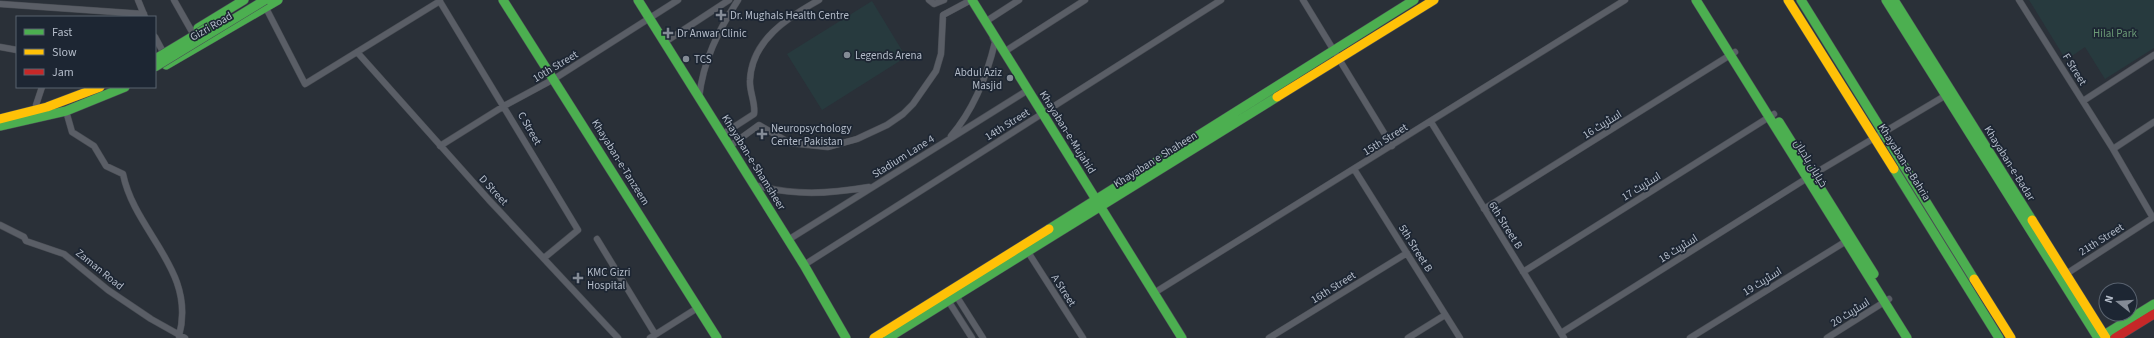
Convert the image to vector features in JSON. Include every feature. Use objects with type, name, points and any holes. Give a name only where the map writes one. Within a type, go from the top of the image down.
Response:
[{"type":"main road","name":"Gizri Road","points":[[158,52],[244,0]]},
{"type":"main road","points":[[156,57],[253,0]]},
{"type":"main road","name":"Gizri Road","points":[[156,70],[199,48],[266,4],[278,0]]},
{"type":"main road","name":"Khayaban-e-Tanzeem","points":[[502,0],[554,79],[717,338]]},
{"type":"main road","name":"Khayaban-e-Shamsheer","points":[[638,0],[804,265],[846,338]]},
{"type":"main road","name":"Khayaban-e-Mujahid","points":[[971,0],[1182,338]]},
{"type":"main road","name":"Khayaban e Shaheen","points":[[874,338],[1095,198],[1414,0]]},
{"type":"main road","name":"Khayaban e Shaheen","points":[[888,338],[949,302],[1434,0]]},
{"type":"main road","name":"خیابان بادبان","points":[[1696,0],[1733,53]]},
{"type":"main road","name":"خیابان بادبان","points":[[1703,0],[1733,53],[1848,240],[1887,301],[1913,338]]},
{"type":"main road","name":"Khayaban-e-Bahria","points":[[1788,0],[1879,134],[2010,338]]},
{"type":"main road","name":"Khayaban-e-Bahria","points":[[1801,0],[1999,338]]},
{"type":"main road","name":"Khayaban-e-Badar","points":[[1886,0],[1948,93],[2062,276],[2102,337]]},
{"type":"main road","name":"Khayaban-e-Badar","points":[[1894,0],[1948,93]]},
{"type":"main road","points":[[156,66],[266,4]]},
{"type":"main road","points":[[0,113],[36,105],[79,88]]},
{"type":"main road","points":[[0,119],[47,107],[97,88]]},
{"type":"main road","points":[[0,125],[54,110],[111,88]]},
{"type":"main road","points":[[0,125],[66,111],[123,88]]},
{"type":"main road","name":"خیابان بادبان","points":[[1887,301],[1907,338]]},
{"type":"main road","points":[[2102,337],[2154,304]]},
{"type":"main road","points":[[2115,338],[2154,314]]},
{"type":"street","points":[[0,4],[145,16],[138,0]]},
{"type":"street","points":[[174,0],[199,48]]},
{"type":"street","points":[[266,4],[305,84],[440,0]]},
{"type":"street","name":"C Street","points":[[440,0],[578,230],[544,258]]},
{"type":"street","name":"10th Street","points":[[440,146],[504,106],[554,79],[678,0]]},
{"type":"street","points":[[665,42],[729,0]]},
{"type":"street","points":[[699,98],[706,62],[720,28],[738,0]]},
{"type":"street","points":[[723,134],[755,112],[750,90],[751,70],[762,44],[783,22],[819,0]]},
{"type":"street","points":[[929,0],[934,4],[944,0],[950,10]]},
{"type":"street","points":[[730,146],[759,125],[790,143],[828,147],[857,139],[887,125],[903,114],[913,104],[936,71],[941,48],[942,18],[950,10],[971,0]]},
{"type":"street","points":[[946,141],[962,122],[988,71],[995,42],[986,24],[1019,0]]},
{"type":"street","points":[[1004,52],[1085,0]]},
{"type":"street","name":"14th Street","points":[[804,265],[1221,0]]},
{"type":"street","points":[[1303,0],[1392,146]]},
{"type":"street","name":"15th Street","points":[[1154,293],[1625,0]]},
{"type":"street","name":"F Street","points":[[2019,0],[2113,148],[2153,218]]},
{"type":"street","points":[[156,42],[158,52]]},
{"type":"street","points":[[0,47],[16,50]]},
{"type":"street","name":"D Street","points":[[357,52],[440,146],[618,338]]},
{"type":"street","name":"اسٹریٹ 16","points":[[1484,209],[1733,53]]},
{"type":"street","points":[[2083,101],[2154,55]]},
{"type":"street","points":[[36,105],[42,88]]},
{"type":"street","name":"Stadium Lane 4","points":[[788,240],[1028,90]]},
{"type":"street","name":"اسٹریٹ 18","points":[[1562,336],[1809,177],[1948,93]]},
{"type":"street","points":[[66,111],[72,132],[94,146],[106,166],[123,174],[139,217],[154,236],[172,270],[181,293],[184,319],[182,337]]},
{"type":"street","name":"اسٹریٹ 17","points":[[1523,272],[1772,116]]},
{"type":"street","name":"6th Street B","points":[[1431,122],[1562,336]]},
{"type":"street","points":[[2113,148],[2154,122]]},
{"type":"street","points":[[736,126],[743,137]]},
{"type":"street","name":"5th Street B","points":[[1354,169],[1460,338]]},
{"type":"street","points":[[754,185],[786,192],[813,194],[873,187]]},
{"type":"street","name":"21th Street","points":[[2062,276],[2153,218]]},
{"type":"street","name":"Zaman Road","points":[[0,225],[24,237],[26,241],[64,254],[108,290],[182,337]]},
{"type":"street","points":[[597,239],[652,336],[698,307]]},
{"type":"street","name":"اسٹریٹ 19","points":[[1690,338],[1848,240]]},
{"type":"street","name":"A Street","points":[[1028,252],[1083,338]]},
{"type":"street","name":"16th Street","points":[[1269,338],[1407,253]]},
{"type":"street","points":[[957,296],[984,338]]},
{"type":"street","name":"اسٹریٹ 20","points":[[1827,338],[1887,301]]},
{"type":"street","points":[[949,302],[972,338]]},
{"type":"street","points":[[1408,338],[1445,315]]},
{"type":"green space","name":"Hilal Park","points":[[2029,0],[2154,0],[2154,48],[2105,79],[2085,47],[2066,60]]},
{"type":"green space","name":"Legends Arena","points":[[872,1],[906,57],[822,110],[787,54]]},
{"type":"traffic: fast","points":[[198,28],[244,0]]},
{"type":"traffic: fast","points":[[156,66],[265,0]]},
{"type":"traffic: fast","points":[[166,65],[278,0]]},
{"type":"traffic: fast","points":[[503,0],[717,338]]},
{"type":"traffic: fast","points":[[638,0],[804,265],[846,338]]},
{"type":"traffic: fast","points":[[972,0],[1182,338]]},
{"type":"traffic: fast","points":[[1049,229],[1414,0]]},
{"type":"traffic: fast","points":[[1696,0],[1907,338]]},
{"type":"traffic: fast","points":[[1801,0],[1974,279]]},
{"type":"traffic: fast","points":[[1886,0],[2098,338]]},
{"type":"traffic: fast","points":[[1894,0],[2032,220]]},
{"type":"traffic: fast","points":[[156,58],[210,26]]},
{"type":"traffic: fast","points":[[0,126],[66,111],[123,88]]},
{"type":"traffic: fast","points":[[888,338],[1277,97]]},
{"type":"traffic: fast","points":[[1779,122],[1874,274]]},
{"type":"traffic: fast","points":[[1894,169],[1999,338]]},
{"type":"traffic: fast","points":[[2099,338],[2154,304]]},
{"type":"traffic: slow","points":[[1277,97],[1434,0]]},
{"type":"traffic: slow","points":[[1788,0],[1894,169]]},
{"type":"traffic: slow","points":[[0,119],[47,107],[97,88]]},
{"type":"traffic: slow","points":[[2032,220],[2106,338]]},
{"type":"traffic: slow","points":[[874,338],[1049,229]]},
{"type":"traffic: slow","points":[[1974,279],[2011,338]]},
{"type":"traffic: jam","points":[[2115,338],[2154,314]]},
{"type":"place","name":"Dr. Mughals Health Centre","points":[[721,15]]},
{"type":"place","name":"Dr Anwar Clinic","points":[[668,33]]},
{"type":"place","name":"Legends Arena","points":[[847,55]]},
{"type":"place","name":"TCS","points":[[686,59]]},
{"type":"place","name":"Abdul Aziz Masjid","points":[[1010,78]]},
{"type":"place","name":"Neuropsychology Center Pakistan","points":[[762,134]]},
{"type":"place","name":"KMC Gizri Hospital","points":[[578,278]]}]
